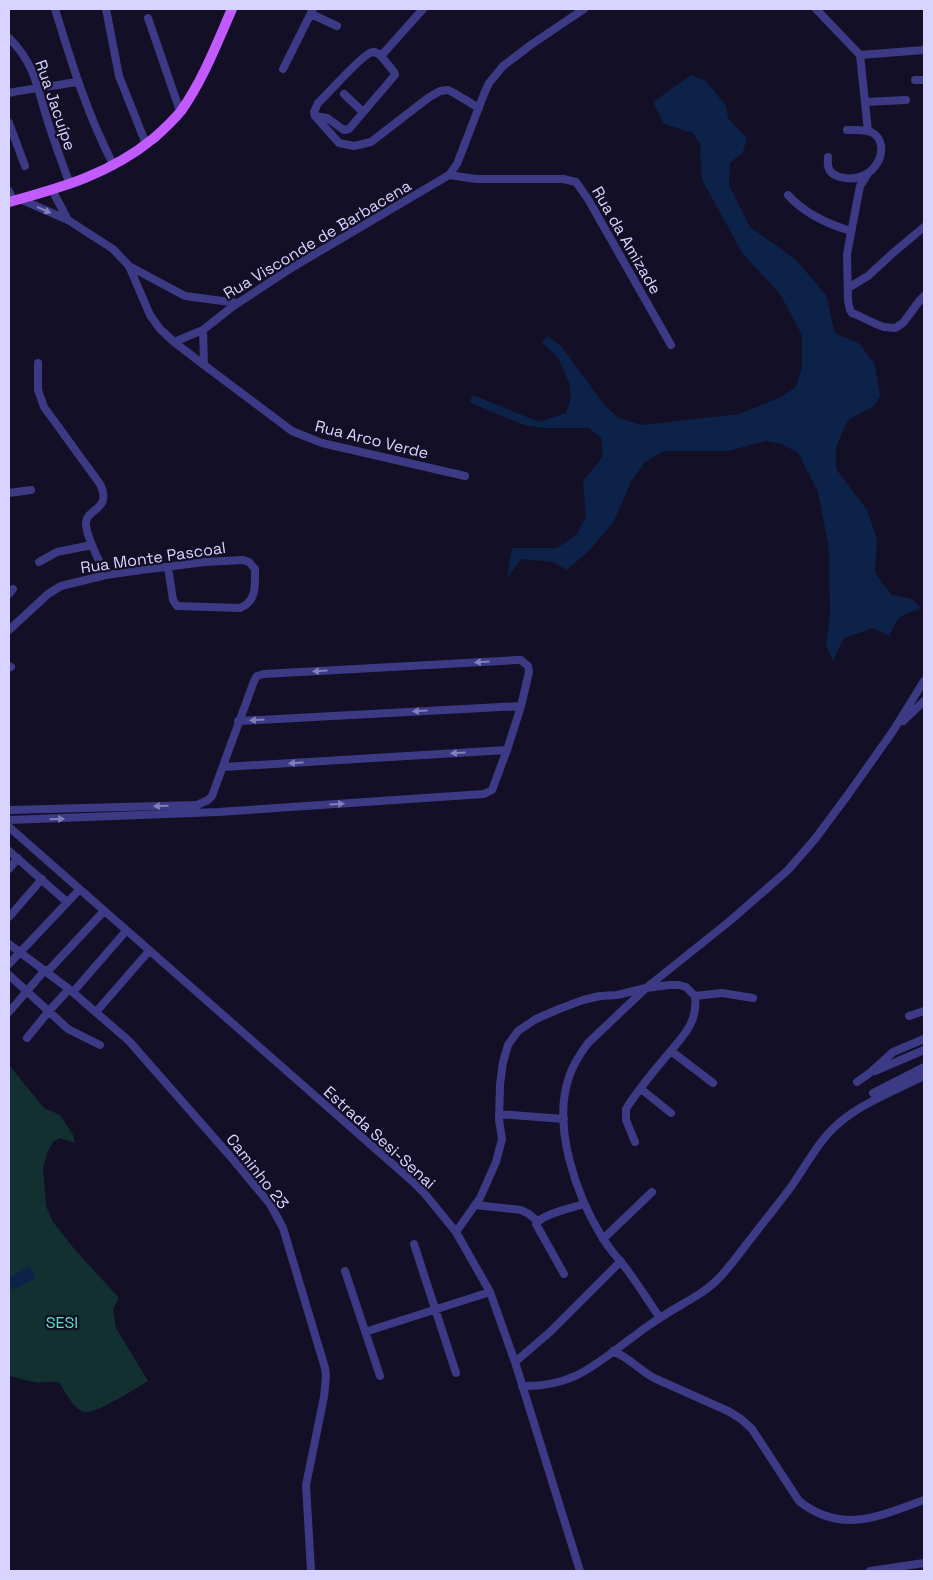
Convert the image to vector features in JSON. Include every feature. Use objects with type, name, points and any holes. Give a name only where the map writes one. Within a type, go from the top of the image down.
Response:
[{"type":"main road","points":[[13,198],[52,190],[70,184],[114,166],[146,144],[180,111],[202,76],[232,9]]},
{"type":"street","points":[[55,9],[77,82],[96,129],[114,166]]},
{"type":"street","points":[[106,9],[119,76],[146,144]]},
{"type":"street","points":[[449,175],[457,164],[489,83],[503,66],[584,9]]},
{"type":"street","points":[[816,9],[860,55],[868,131]]},
{"type":"street","points":[[381,56],[420,10]]},
{"type":"street","points":[[283,69],[312,11],[337,26]]},
{"type":"street","points":[[148,18],[180,111]]},
{"type":"street","name":"Rua Jacuípe","points":[[9,38],[21,50],[34,73],[48,122],[70,184]]},
{"type":"street","points":[[860,55],[924,50]]},
{"type":"street","points":[[315,116],[327,118],[346,131],[363,112],[395,75],[381,56],[377,53],[370,53],[318,103],[314,112],[315,116],[339,142],[354,146],[371,142],[428,98],[440,91],[448,90],[479,108]]},
{"type":"street","points":[[915,80],[924,80]]},
{"type":"street","points":[[9,93],[77,82]]},
{"type":"street","points":[[344,94],[363,112]]},
{"type":"street","points":[[865,102],[906,100]]},
{"type":"street","points":[[9,124],[25,166]]},
{"type":"street","points":[[847,130],[873,133],[881,149],[878,164],[867,175],[860,186],[851,231],[847,254],[849,306],[852,313],[884,327],[895,328],[903,323],[924,296]]},
{"type":"street","points":[[828,157],[827,166],[836,176],[858,179],[867,175]]},
{"type":"street","name":"Rua Visconde de Barbacena","points":[[174,342],[203,330],[238,303],[316,253],[449,175]]},
{"type":"street","name":"Rua da Amizade","points":[[449,175],[476,178],[563,179],[576,182],[588,199],[671,345]]},
{"type":"street","points":[[52,190],[68,220]]},
{"type":"street","points":[[788,195],[797,205],[813,215],[831,225],[851,231]]},
{"type":"street","points":[[13,198],[68,220],[111,248],[129,266],[187,297],[238,303]]},
{"type":"street","points":[[848,288],[868,276],[924,228]]},
{"type":"street","name":"Rua Arco Verde","points":[[129,266],[150,315],[160,329],[174,342],[284,425],[300,435],[322,443],[465,476]]},
{"type":"street","points":[[203,330],[204,365]]},
{"type":"street","points":[[38,363],[38,390],[44,407],[103,490],[104,498],[102,503],[86,519],[86,524],[92,545],[106,575]]},
{"type":"street","points":[[9,493],[31,490]]},
{"type":"street","points":[[39,562],[57,552],[92,545]]},
{"type":"street","name":"Rua Monte Pascoal","points":[[9,630],[57,588],[106,575],[168,566],[241,560],[249,562],[255,568],[255,588],[251,600],[244,607],[234,609],[177,606],[173,600],[168,566]]},
{"type":"street","points":[[9,810],[197,805],[208,800],[212,796],[255,678],[264,674],[518,660],[528,666],[521,706],[507,750],[492,790],[484,794],[208,812],[9,820]]},
{"type":"street","points":[[660,1318],[603,1239],[584,1204],[568,1155],[563,1108],[569,1076],[580,1054],[588,1044],[646,988],[731,920],[788,870],[826,824],[893,731],[924,681]]},
{"type":"street","points":[[893,731],[924,701]]},
{"type":"street","points":[[238,721],[521,706]]},
{"type":"street","points":[[223,767],[507,750]]},
{"type":"street","points":[[208,800],[208,812]]},
{"type":"street","points":[[18,836],[24,820]]},
{"type":"street","name":"Estrada Sesi-Senai","points":[[9,827],[78,890],[412,1182],[425,1194],[456,1232],[490,1292],[515,1362],[580,1571]]},
{"type":"street","points":[[9,851],[67,902]]},
{"type":"street","points":[[9,869],[18,858]]},
{"type":"street","points":[[9,918],[42,879]]},
{"type":"street","points":[[9,964],[78,890]]},
{"type":"street","points":[[9,1012],[27,990],[104,911]]},
{"type":"street","points":[[27,1038],[49,1011],[71,991],[126,931]]},
{"type":"street","name":"Caminho 23","points":[[9,944],[71,991],[133,1046],[270,1204],[283,1228],[326,1376],[324,1397],[306,1485],[311,1571]]},
{"type":"street","points":[[96,1012],[149,951]]},
{"type":"street","points":[[9,975],[68,1029],[100,1045]]},
{"type":"street","points":[[456,1232],[488,1184],[501,1146],[499,1114],[503,1062],[508,1045],[518,1031],[536,1020],[583,1000],[646,988],[679,985],[691,991],[695,996],[695,1011],[691,1024],[684,1036],[630,1103],[625,1114],[635,1142]]},
{"type":"street","points":[[695,996],[722,993],[753,998]]},
{"type":"street","points":[[909,1016],[924,1011]]},
{"type":"street","points":[[856,1082],[893,1052],[924,1039]]},
{"type":"street","points":[[870,1072],[924,1050]]},
{"type":"street","points":[[671,1051],[713,1083]]},
{"type":"street","points":[[874,1093],[885,1085],[924,1067]]},
{"type":"street","points":[[522,1386],[537,1386],[571,1379],[583,1373],[660,1318],[698,1296],[720,1278],[791,1186],[824,1139],[837,1125],[864,1107],[924,1076]]},
{"type":"street","points":[[641,1090],[671,1113]]},
{"type":"street","points":[[499,1114],[564,1119]]},
{"type":"street","points":[[603,1239],[652,1192]]},
{"type":"street","points":[[537,1221],[584,1204]]},
{"type":"street","points":[[475,1205],[521,1210],[537,1221]]},
{"type":"street","points":[[537,1221],[537,1228],[564,1274]]},
{"type":"street","points":[[414,1244],[456,1373]]},
{"type":"street","points":[[515,1362],[550,1332],[621,1262]]},
{"type":"street","points":[[345,1270],[380,1376]]},
{"type":"street","points":[[366,1332],[490,1292]]},
{"type":"street","points":[[613,1352],[630,1359],[646,1374],[728,1411],[748,1424],[799,1500],[809,1508],[826,1516],[850,1521],[871,1518],[924,1500]]},
{"type":"street","points":[[870,1571],[924,1563]]},
{"type":"green space","name":"SESI","points":[[9,1065],[44,1108],[60,1115],[73,1135],[75,1143],[60,1138],[53,1142],[48,1151],[43,1168],[46,1206],[53,1222],[76,1251],[119,1298],[113,1309],[116,1328],[148,1381],[116,1400],[89,1412],[84,1412],[76,1407],[59,1382],[27,1381],[9,1376]]},
{"type":"water","points":[[691,75],[706,81],[726,106],[728,118],[747,138],[743,152],[730,163],[729,185],[750,227],[795,259],[826,295],[835,333],[860,344],[875,365],[880,396],[874,406],[848,420],[836,447],[836,469],[867,510],[877,539],[875,573],[892,595],[912,599],[921,608],[899,617],[889,636],[873,628],[844,638],[833,661],[826,645],[830,616],[829,549],[818,492],[798,453],[782,444],[766,441],[728,451],[664,451],[645,462],[631,482],[614,521],[590,550],[567,570],[553,562],[521,559],[507,579],[512,548],[557,548],[576,535],[586,517],[583,481],[603,456],[601,438],[589,428],[544,428],[523,425],[469,402],[473,395],[539,422],[566,413],[571,398],[569,382],[558,358],[542,342],[548,336],[562,347],[605,406],[619,418],[642,425],[739,414],[781,397],[796,387],[802,367],[802,335],[780,294],[743,254],[702,180],[700,144],[693,133],[664,124],[653,102]]},
{"type":"water","points":[[30,1266],[36,1278],[13,1290],[9,1278]]}]
